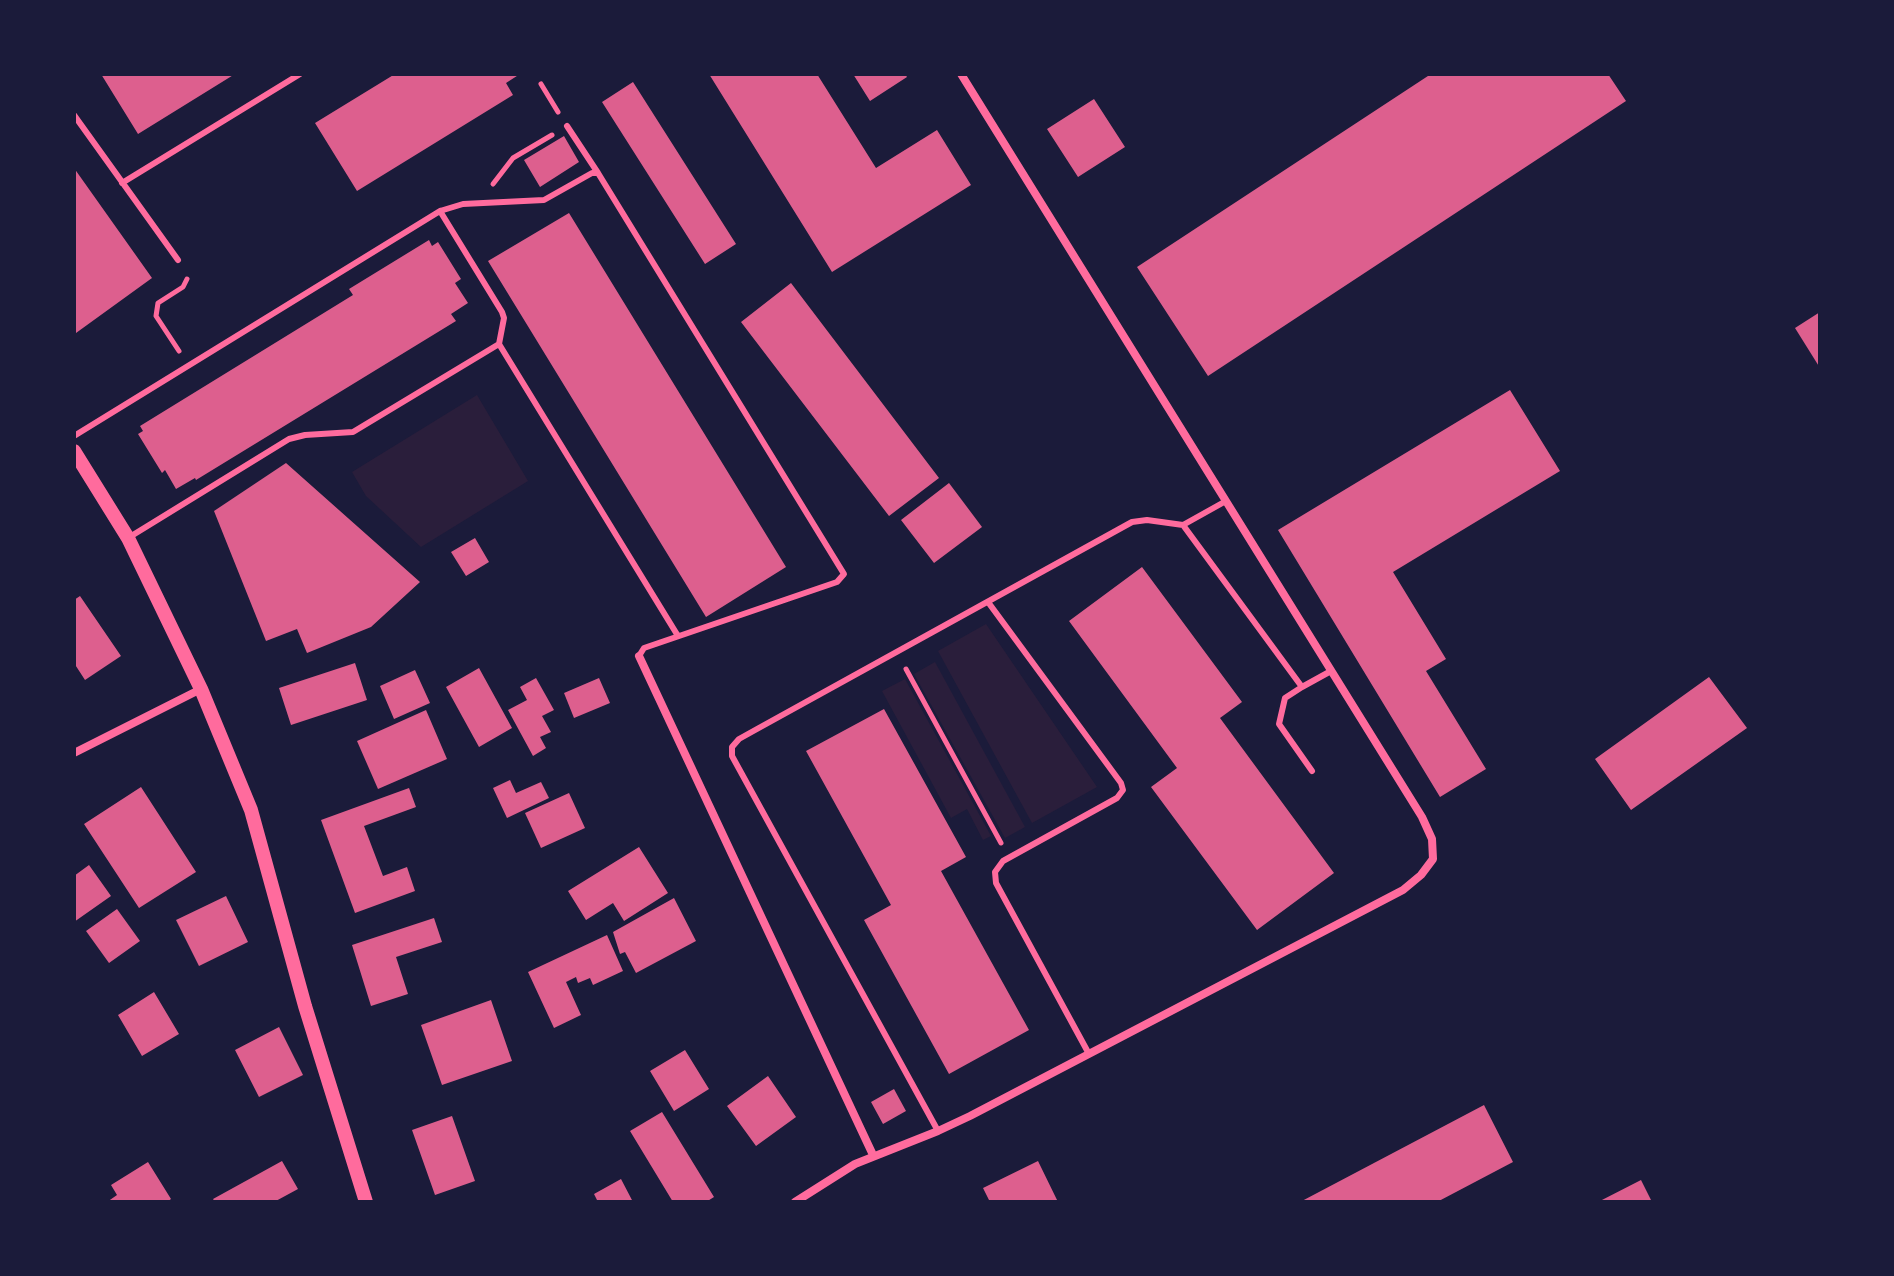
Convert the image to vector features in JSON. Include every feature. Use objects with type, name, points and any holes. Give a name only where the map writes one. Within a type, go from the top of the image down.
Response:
[{"type":"street","points":[[795,1202],[873,1155],[938,1131],[1403,890],[1421,875],[1433,859],[1432,839],[1422,817],[961,74]]},
{"type":"street","points":[[74,451],[128,538],[201,689],[251,810],[305,1006],[366,1202]]},
{"type":"street","points":[[639,656],[873,1155]]},
{"type":"street","points":[[74,753],[201,689]]},
{"type":"lane","points":[[122,183],[300,74]]},
{"type":"lane","points":[[74,115],[178,260]]},
{"type":"lane","points":[[567,126],[844,574],[837,582],[644,648],[639,656]]},
{"type":"lane","points":[[74,436],[440,211],[451,206],[477,203],[544,200],[592,173],[598,173]]},
{"type":"lane","points":[[440,211],[502,312],[504,318],[499,344],[678,636]]},
{"type":"lane","points":[[128,538],[289,439],[305,435],[343,434],[362,428],[499,344]]},
{"type":"lane","points":[[938,1131],[732,756],[732,747],[739,739],[1132,522],[1147,520],[1183,525],[1226,501]]},
{"type":"lane","points":[[1183,525],[1302,687]]},
{"type":"lane","points":[[988,602],[1121,783],[1123,790],[1117,798],[1003,861],[995,872],[996,883],[1089,1054]]},
{"type":"lane","points":[[1312,771],[1279,724],[1281,705],[1285,698],[1331,671]]},
{"type":"path","points":[[477,203],[513,158],[567,126],[541,84]]},
{"type":"path","points":[[178,260],[188,277],[183,287],[158,303],[156,316],[189,366]]},
{"type":"path","points":[[897,652],[1010,858]]},
{"type":"shaded area","points":[[477,395],[528,481],[421,547],[366,496],[352,472]]},
{"type":"shaded area","points":[[986,624],[1097,787],[1032,823],[938,651]]},
{"type":"shaded area","points":[[935,662],[1025,827],[1005,838],[914,674]]},
{"type":"shaded area","points":[[905,679],[991,836],[983,840],[967,809],[951,818],[882,691]]},
{"type":"building","points":[[101,74],[235,74],[138,134]]},
{"type":"building","points":[[395,74],[520,74],[506,83],[513,95],[357,191],[315,123]]},
{"type":"building","points":[[709,74],[817,74],[876,168],[937,130],[971,185],[832,272]]},
{"type":"building","points":[[853,74],[905,74],[907,77],[870,101]]},
{"type":"building","points":[[1431,74],[1608,74],[1626,101],[1208,376],[1137,267]]},
{"type":"building","points":[[633,82],[736,244],[705,264],[602,102]]},
{"type":"building","points":[[1094,99],[1125,147],[1078,177],[1047,129]]},
{"type":"building","points":[[564,136],[579,162],[540,187],[524,160]]},
{"type":"building","points":[[74,168],[152,278],[76,333],[74,330]]},
{"type":"building","points":[[569,213],[786,567],[706,617],[488,261]]},
{"type":"building","points":[[429,240],[432,246],[438,242],[461,279],[455,283],[468,303],[451,314],[456,321],[196,480],[176,489],[165,470],[162,473],[138,434],[143,431],[140,426],[353,295],[349,289]]},
{"type":"building","points":[[791,283],[939,478],[889,516],[741,322]]},
{"type":"building","points":[[1820,312],[1820,368],[1795,328]]},
{"type":"building","points":[[1510,390],[1560,471],[1393,572],[1446,659],[1426,671],[1486,769],[1440,797],[1278,530]]},
{"type":"building","points":[[286,463],[420,582],[371,627],[307,653],[297,629],[266,641],[214,511]]},
{"type":"building","points":[[949,483],[982,527],[934,563],[901,520]]},
{"type":"building","points":[[475,538],[489,562],[466,576],[451,552]]},
{"type":"building","points":[[1142,567],[1242,702],[1220,718],[1334,873],[1257,930],[1151,787],[1177,768],[1069,621]]},
{"type":"building","points":[[80,596],[121,656],[85,680],[74,663],[74,600]]},
{"type":"building","points":[[355,663],[367,700],[291,725],[279,688]]},
{"type":"building","points":[[479,668],[512,728],[479,747],[446,687]]},
{"type":"building","points":[[415,670],[430,703],[394,719],[380,686]]},
{"type":"building","points":[[1709,677],[1747,728],[1631,810],[1595,759]]},
{"type":"building","points":[[536,678],[554,710],[542,716],[551,732],[540,737],[546,748],[533,756],[508,710],[527,700],[520,687]]},
{"type":"building","points":[[599,678],[610,703],[574,718],[564,693]]},
{"type":"building","points":[[884,709],[966,857],[941,871],[1029,1030],[949,1074],[864,920],[891,905],[806,751]]},
{"type":"building","points":[[426,710],[447,759],[378,789],[357,741]]},
{"type":"building","points":[[510,780],[516,793],[541,782],[549,798],[507,818],[493,788]]},
{"type":"building","points":[[141,787],[196,872],[139,908],[84,824]]},
{"type":"building","points":[[409,788],[416,807],[364,826],[383,876],[407,867],[415,891],[355,913],[321,820]]},
{"type":"building","points":[[569,793],[585,828],[541,848],[525,813]]},
{"type":"building","points":[[639,847],[668,893],[624,921],[613,903],[586,920],[568,891]]},
{"type":"building","points":[[89,865],[111,896],[74,922],[74,876]]},
{"type":"building","points":[[226,896],[248,942],[199,966],[176,920]]},
{"type":"building","points":[[674,898],[696,941],[636,973],[625,952],[620,954],[613,932]]},
{"type":"building","points":[[117,909],[140,941],[109,963],[86,931]]},
{"type":"building","points":[[434,918],[442,942],[396,957],[408,994],[371,1006],[352,945]]},
{"type":"building","points":[[607,935],[623,971],[593,985],[590,978],[578,983],[576,977],[566,982],[581,1015],[554,1028],[528,972]]},
{"type":"building","points":[[154,992],[179,1034],[142,1056],[118,1015]]},
{"type":"building","points":[[491,1000],[512,1061],[442,1085],[421,1025]]},
{"type":"building","points":[[279,1027],[303,1075],[259,1097],[235,1050]]},
{"type":"building","points":[[685,1050],[709,1089],[674,1111],[650,1071]]},
{"type":"building","points":[[768,1076],[796,1117],[756,1146],[727,1106]]},
{"type":"building","points":[[894,1089],[906,1111],[883,1124],[871,1102]]},
{"type":"building","points":[[1484,1105],[1513,1162],[1437,1202],[1300,1202]]},
{"type":"building","points":[[662,1112],[714,1197],[706,1202],[673,1202],[630,1131]]},
{"type":"building","points":[[452,1116],[475,1181],[435,1195],[412,1130]]},
{"type":"building","points":[[282,1161],[298,1189],[274,1202],[215,1202],[213,1199]]},
{"type":"building","points":[[1038,1161],[1058,1202],[990,1202],[983,1188]]},
{"type":"building","points":[[148,1162],[171,1199],[167,1202],[107,1202],[117,1195],[111,1185]]},
{"type":"building","points":[[621,1179],[633,1202],[598,1202],[594,1194]]},
{"type":"building","points":[[1641,1180],[1652,1202],[1598,1202]]}]
